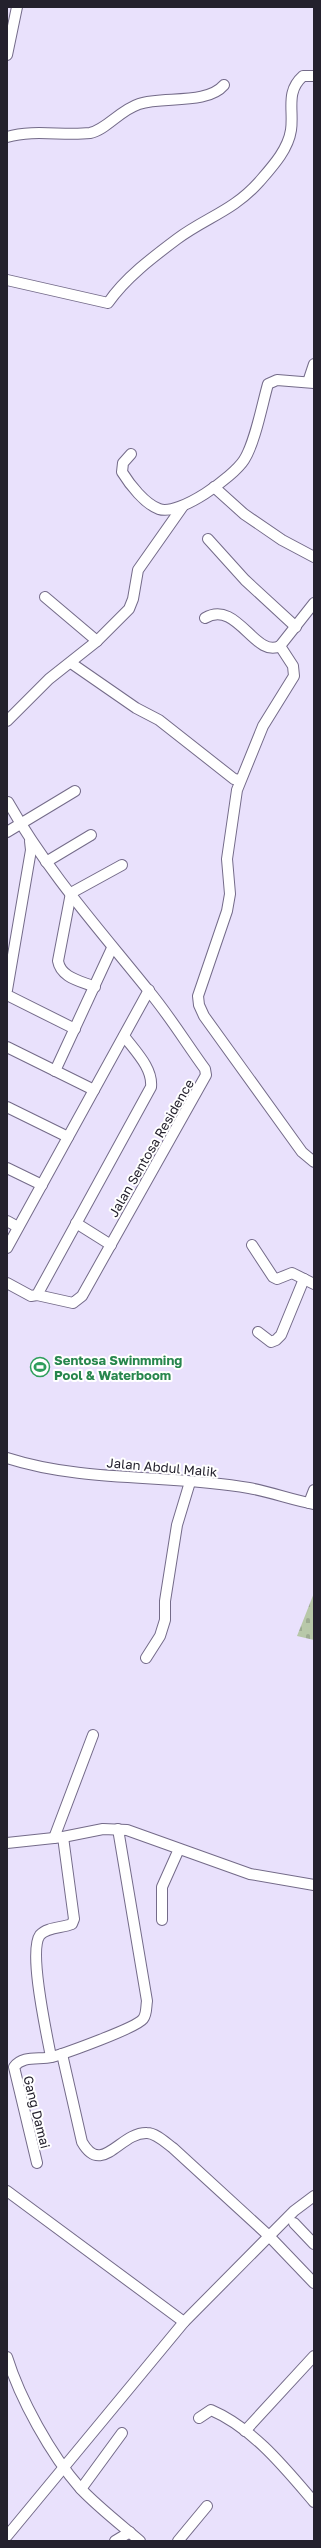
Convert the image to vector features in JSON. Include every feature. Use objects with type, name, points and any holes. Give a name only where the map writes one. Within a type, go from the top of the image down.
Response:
[{"type":"street","points":[[7,55],[17,7]]},
{"type":"street","points":[[7,280],[108,304],[125,283],[145,264],[177,239],[238,203],[259,182],[285,149],[291,130],[293,87],[303,76],[314,76]]},
{"type":"street","points":[[7,137],[54,132],[90,132],[98,130],[117,115],[140,103],[212,94],[224,84]]},
{"type":"street","points":[[7,721],[49,679],[97,641],[129,609],[133,599],[138,570],[183,506],[228,478],[244,459],[268,384],[277,380],[311,382],[314,364]]},
{"type":"street","points":[[131,454],[123,463],[122,472],[142,496],[159,509],[183,506]]},
{"type":"street","points":[[214,487],[244,514],[282,540],[314,557]]},
{"type":"street","points":[[208,539],[245,580],[296,628]]},
{"type":"street","points":[[45,597],[97,641]]},
{"type":"street","points":[[205,618],[214,613],[222,614],[262,644],[271,648],[280,646],[296,628],[314,603]]},
{"type":"street","points":[[280,646],[293,666],[294,676],[264,726],[240,780],[227,859],[230,894],[226,911],[200,988],[199,1005],[204,1016],[298,1147],[314,1162]]},
{"type":"street","points":[[71,663],[136,708],[159,720],[234,779],[240,780]]},
{"type":"street","points":[[7,832],[75,791]]},
{"type":"street","name":"Jalan Sentosa Residence","points":[[8,802],[30,841],[112,948],[149,990],[205,1069],[206,1075],[82,1296],[73,1303],[37,1294]]},
{"type":"street","points":[[46,862],[91,835]]},
{"type":"street","points":[[7,990],[31,850],[30,841]]},
{"type":"street","points":[[95,987],[64,974],[58,961],[71,894],[122,865]]},
{"type":"street","points":[[55,1071],[112,948]]},
{"type":"street","points":[[7,1248],[149,990]]},
{"type":"street","points":[[7,995],[75,1029]]},
{"type":"street","points":[[7,1283],[31,1296],[37,1294],[151,1087],[152,1079],[148,1070],[124,1036]]},
{"type":"street","points":[[7,1047],[94,1090]]},
{"type":"street","points":[[7,1107],[68,1137]]},
{"type":"street","points":[[7,1168],[42,1185]]},
{"type":"street","points":[[7,1221],[18,1227]]},
{"type":"street","points":[[76,1223],[111,1245]]},
{"type":"street","points":[[252,1245],[273,1277],[277,1279],[292,1273],[314,1284]]},
{"type":"street","points":[[258,1332],[271,1342],[276,1340],[281,1335],[304,1279]]},
{"type":"street","name":"Jalan Abdul Malik","points":[[7,1458],[36,1467],[90,1475],[249,1488],[312,1504]]},
{"type":"street","points":[[146,1658],[160,1636],[165,1620],[165,1601],[177,1525],[190,1482]]},
{"type":"street","points":[[312,1504],[314,1490]]},
{"type":"street","points":[[93,1735],[59,1837],[74,1919],[72,1924],[45,1930],[40,1935],[37,1942],[35,1964],[51,2058],[131,2027],[143,2019],[146,2012],[147,2001],[118,1829]]},
{"type":"street","points":[[7,1843],[59,1837],[103,1829],[128,1830],[250,1874],[314,1885]]},
{"type":"street","points":[[162,1920],[162,1887],[179,1849]]},
{"type":"street","points":[[62,2054],[82,2142],[89,2154],[95,2156],[103,2155],[135,2135],[147,2133],[156,2136],[173,2148],[269,2236],[314,2283]]},
{"type":"street","name":"Gang Damai","points":[[37,2163],[14,2067],[23,2060],[51,2058]]},
{"type":"street","points":[[7,2191],[184,2322]]},
{"type":"street","points":[[7,2536],[62,2467],[184,2322],[294,2211],[314,2196]]},
{"type":"street","points":[[294,2223],[314,2244]]},
{"type":"street","points":[[246,2430],[314,2356]]},
{"type":"street","points":[[7,2357],[35,2419],[62,2467],[82,2489],[140,2541]]},
{"type":"street","points":[[199,2418],[211,2410],[227,2417],[246,2430],[284,2468],[314,2502]]},
{"type":"street","points":[[82,2489],[122,2433]]},
{"type":"street","points":[[178,2541],[207,2506]]},
{"type":"street","points":[[115,2541],[130,2532]]},
{"type":"green space","points":[[314,1593],[314,1640],[297,1636]]},
{"type":"place","name":"Sentosa Swinmming Pool & Waterboom","points":[[40,1367]]}]
